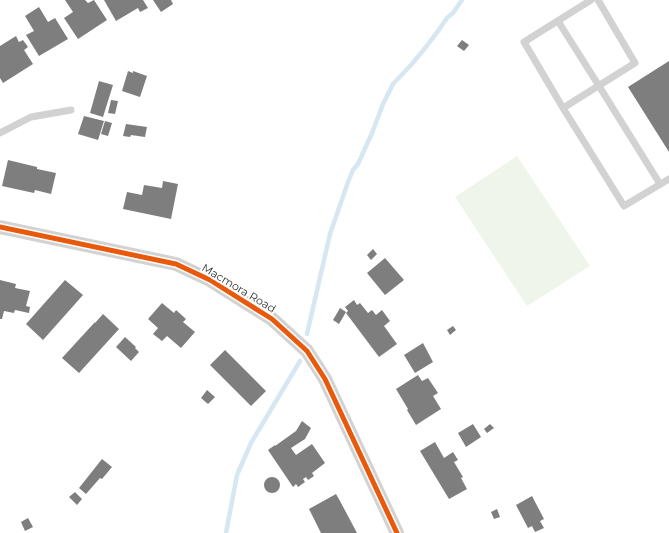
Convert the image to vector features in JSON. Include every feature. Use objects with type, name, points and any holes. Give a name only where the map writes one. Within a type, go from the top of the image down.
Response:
[{"type":"street","name":"Macmora Road","points":[[0,227],[176,264],[210,280],[272,319],[307,352],[325,379],[397,533]]},
{"type":"lane","points":[[591,0],[524,42],[624,206],[669,178]]},
{"type":"lane","points":[[563,108],[635,63],[598,0]]},
{"type":"lane","points":[[558,21],[660,184]]},
{"type":"lane","points":[[0,133],[31,117],[71,110]]},
{"type":"shaded area","points":[[517,156],[590,266],[527,306],[455,197]]},
{"type":"building","points":[[65,0],[85,0],[88,3],[94,0],[107,20],[78,39],[64,18],[73,12]]},
{"type":"building","points":[[104,0],[143,0],[148,8],[140,12],[138,8],[116,21]]},
{"type":"building","points":[[153,0],[171,0],[173,4],[161,12]]},
{"type":"building","points":[[39,7],[48,22],[55,18],[68,39],[39,56],[26,35],[34,31],[25,16]]},
{"type":"building","points":[[16,36],[19,42],[23,40],[28,47],[24,50],[33,64],[3,83],[0,78],[0,46]]},
{"type":"building","points":[[462,40],[469,45],[464,51],[457,46]]},
{"type":"building","points":[[669,61],[669,152],[628,87]]},
{"type":"building","points":[[128,71],[133,73],[133,71],[147,76],[140,97],[122,91]]},
{"type":"building","points":[[99,81],[113,85],[103,117],[90,113]]},
{"type":"building","points":[[111,100],[118,101],[115,114],[108,113]]},
{"type":"building","points":[[84,116],[104,121],[98,140],[78,134]]},
{"type":"building","points":[[105,121],[112,123],[108,136],[101,134]]},
{"type":"building","points":[[126,124],[147,127],[145,137],[131,135],[130,137],[123,136]]},
{"type":"building","points":[[8,160],[56,173],[51,194],[35,190],[34,193],[2,186]]},
{"type":"building","points":[[163,181],[178,184],[171,219],[123,209],[127,192],[142,195],[144,185],[162,188]]},
{"type":"building","points":[[373,249],[377,254],[371,260],[367,255]]},
{"type":"building","points":[[385,258],[404,280],[385,295],[367,273]]},
{"type":"building","points":[[0,280],[16,284],[15,288],[30,291],[26,306],[30,307],[29,313],[15,310],[14,313],[4,311],[2,319],[0,319]]},
{"type":"building","points":[[65,280],[83,295],[43,340],[26,324]]},
{"type":"building","points":[[354,300],[357,305],[360,303],[368,313],[372,310],[376,315],[382,310],[390,321],[384,326],[397,344],[379,357],[346,313],[348,311],[345,307]]},
{"type":"building","points":[[162,303],[174,313],[176,310],[186,319],[183,322],[195,332],[181,348],[167,336],[162,341],[153,334],[158,328],[148,319]]},
{"type":"building","points":[[340,308],[346,312],[339,324],[333,320]]},
{"type":"building","points":[[103,314],[119,329],[79,373],[62,358]]},
{"type":"building","points":[[453,326],[456,330],[450,335],[447,330]]},
{"type":"building","points":[[125,337],[136,347],[135,348],[139,352],[131,361],[116,347]]},
{"type":"building","points":[[423,343],[433,362],[415,373],[404,355]]},
{"type":"building","points":[[225,350],[266,391],[251,406],[210,365]]},
{"type":"building","points":[[418,375],[422,381],[428,378],[438,393],[433,396],[441,409],[416,425],[396,389]]},
{"type":"building","points":[[207,390],[215,397],[208,404],[201,398]]},
{"type":"building","points":[[302,421],[311,428],[305,439],[291,448],[296,455],[312,444],[325,463],[312,473],[314,476],[308,480],[306,477],[303,479],[305,482],[298,487],[296,484],[293,487],[268,450],[296,431]]},
{"type":"building","points":[[473,424],[481,437],[466,447],[458,433]]},
{"type":"building","points":[[490,424],[494,428],[487,433],[484,429]]},
{"type":"building","points":[[435,442],[444,458],[453,452],[458,460],[454,462],[463,477],[461,478],[467,489],[449,499],[420,451]]},
{"type":"building","points":[[102,459],[112,467],[86,494],[79,488]]},
{"type":"building","points":[[272,477],[278,479],[280,485],[278,491],[272,493],[266,491],[264,485],[266,479]]},
{"type":"building","points":[[75,492],[82,499],[77,505],[69,497]]},
{"type":"building","points":[[336,494],[357,533],[321,533],[309,509]]},
{"type":"building","points":[[532,496],[544,519],[540,521],[544,528],[535,532],[532,526],[528,528],[516,505]]},
{"type":"building","points":[[497,509],[500,517],[494,519],[491,512]]},
{"type":"building","points":[[28,518],[33,527],[25,531],[21,522]]},
{"type":"waterway","points":[[307,334],[330,234],[348,182],[372,133],[383,104],[393,84],[426,47],[462,0]]},
{"type":"waterway","points":[[226,533],[237,475],[251,443],[300,361]]},
{"type":"cycle path","points":[[0,227],[176,264],[210,280],[272,319],[307,351],[325,379],[397,533]]}]
